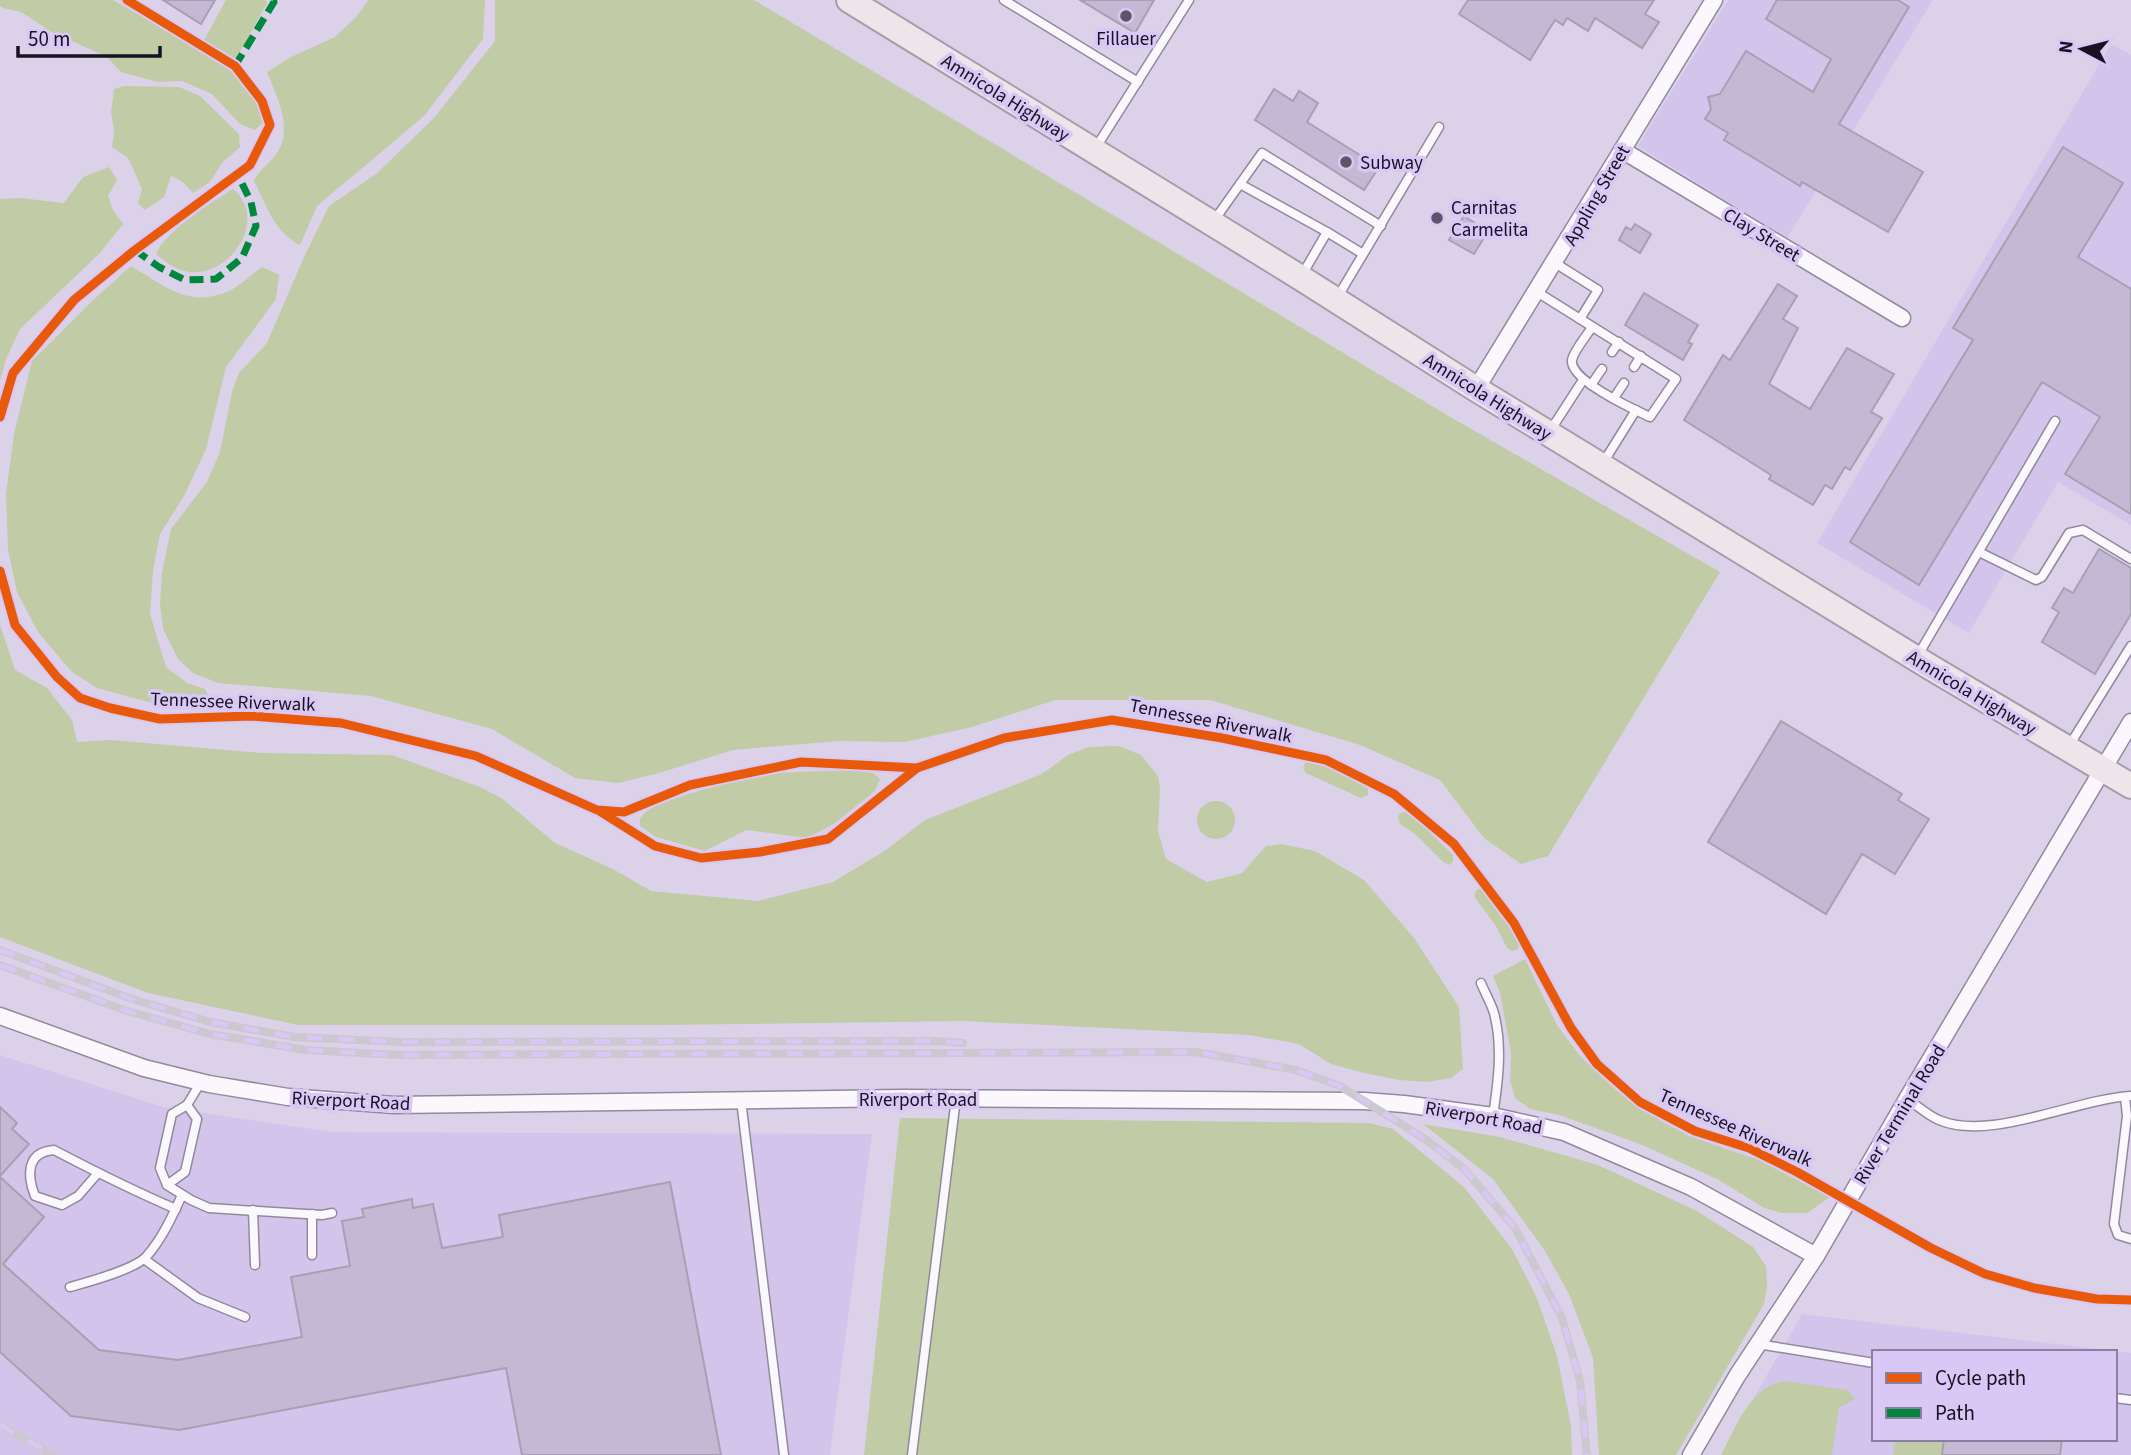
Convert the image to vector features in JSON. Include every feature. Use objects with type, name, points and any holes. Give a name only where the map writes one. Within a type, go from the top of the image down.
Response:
[{"type":"main road","name":"Amnicola Highway","points":[[861,3],[1476,389],[2131,786]]},
{"type":"street","name":"Appling Street","points":[[1476,389],[1714,0]]},
{"type":"street","name":"Clay Street","points":[[1622,150],[1902,318]]},
{"type":"street","name":"River Terminal Road","points":[[1691,1455],[1758,1344],[1816,1256],[2131,722]]},
{"type":"street","name":"Riverport Road","points":[[0,1016],[144,1068],[201,1082],[288,1097],[394,1105],[956,1098],[1364,1101],[1404,1104],[1493,1116],[1564,1132],[1691,1187],[1816,1256]]},
{"type":"lane","points":[[1004,0],[1138,82]]},
{"type":"lane","points":[[1093,151],[1189,0]]},
{"type":"lane","points":[[1335,301],[1439,127]]},
{"type":"lane","points":[[1211,224],[1262,153],[1381,226]]},
{"type":"lane","points":[[1240,184],[1363,254]]},
{"type":"lane","points":[[1301,278],[1327,232]]},
{"type":"lane","points":[[1555,263],[1598,290],[1580,319]]},
{"type":"lane","points":[[1537,292],[1676,379],[1650,417],[1587,382],[1572,366],[1572,359],[1592,327]]},
{"type":"lane","points":[[1612,352],[1619,342]]},
{"type":"lane","points":[[1634,367],[1641,356]]},
{"type":"lane","points":[[1549,433],[1587,382],[1602,369]]},
{"type":"lane","points":[[1614,398],[1624,383]]},
{"type":"lane","points":[[1602,466],[1636,411]]},
{"type":"lane","points":[[1916,658],[2055,421]]},
{"type":"lane","points":[[1979,552],[2036,580],[2042,577],[2069,533],[2082,530],[2131,559]]},
{"type":"lane","points":[[2067,748],[2131,646]]},
{"type":"lane","points":[[1481,983],[1494,1013],[1498,1043],[1499,1071],[1493,1116]]},
{"type":"lane","points":[[201,1082],[187,1105],[172,1114],[160,1168],[167,1185],[209,1208],[332,1213]]},
{"type":"lane","points":[[1907,1098],[1939,1120],[1977,1127],[2019,1120],[2099,1100],[2128,1097],[2114,1224],[2118,1235],[2131,1239]]},
{"type":"lane","points":[[912,1455],[956,1098]]},
{"type":"lane","points":[[741,1100],[784,1455]]},
{"type":"lane","points":[[167,1185],[184,1172],[188,1158],[197,1119],[187,1105]]},
{"type":"lane","points":[[98,1173],[78,1196],[62,1205],[39,1199],[29,1175],[32,1162],[38,1155],[54,1150],[176,1209]]},
{"type":"lane","points":[[70,1287],[108,1275],[144,1259],[166,1230],[182,1195]]},
{"type":"lane","points":[[253,1210],[256,1265]]},
{"type":"lane","points":[[312,1214],[312,1255]]},
{"type":"lane","points":[[144,1259],[198,1298],[245,1317]]},
{"type":"lane","points":[[1758,1344],[1872,1363]]},
{"type":"path","points":[[0,417],[13,373],[74,300],[135,250],[250,165],[270,125],[262,101],[235,66],[127,0]]},
{"type":"shaded area","points":[[1728,0],[1933,0],[1787,238],[1638,146]]},
{"type":"shaded area","points":[[2111,44],[2131,55],[2131,525],[2058,482],[1969,633],[1817,543]]},
{"type":"shaded area","points":[[0,1055],[163,1107],[333,1132],[872,1134],[830,1455],[0,1455]]},
{"type":"shaded area","points":[[1802,1314],[2106,1350],[1872,1350],[1872,1441],[2117,1441],[2117,1351],[2131,1353],[2131,1455],[1721,1455]]},
{"type":"green space","points":[[0,0],[113,0],[239,72],[253,89],[267,119],[255,130],[240,124],[212,94],[182,81],[157,82],[121,72],[107,57],[50,31],[21,12],[3,8],[0,6]]},
{"type":"green space","points":[[226,0],[266,0],[267,3],[237,57],[233,58],[204,40]]},
{"type":"green space","points":[[369,0],[485,0],[483,39],[424,116],[317,206],[300,245],[277,226],[254,181],[275,156],[284,136],[282,114],[267,72],[291,57],[335,37]]},
{"type":"green space","points":[[495,0],[754,0],[1452,418],[1720,572],[1548,856],[1521,864],[1484,838],[1440,780],[1360,745],[1210,700],[1055,700],[972,727],[905,742],[839,741],[733,750],[618,783],[575,778],[492,729],[371,696],[218,683],[193,673],[178,659],[163,629],[160,604],[162,573],[171,529],[207,482],[220,452],[232,392],[239,373],[267,343],[329,206],[376,174],[434,118],[495,41]]},
{"type":"green space","points":[[125,86],[179,87],[200,96],[239,134],[240,147],[222,163],[210,182],[193,193],[183,182],[171,176],[164,197],[145,210],[138,203],[142,189],[128,158],[112,147],[114,131],[111,112],[114,89]]},
{"type":"green space","points":[[109,167],[117,180],[108,196],[113,210],[123,224],[99,254],[20,329],[6,359],[0,381],[0,199],[20,198],[64,203],[83,177]]},
{"type":"green space","points":[[233,189],[244,202],[246,231],[239,246],[228,258],[215,267],[200,272],[184,271],[156,254],[178,227]]},
{"type":"green space","points":[[131,266],[165,287],[187,296],[199,297],[227,292],[262,267],[279,275],[276,299],[226,367],[206,449],[184,496],[160,534],[153,571],[150,614],[166,667],[187,683],[205,689],[212,703],[152,703],[97,688],[72,672],[38,632],[17,592],[8,550],[6,494],[14,434],[32,361]]},
{"type":"green space","points":[[0,625],[15,670],[47,688],[72,720],[77,742],[110,740],[263,753],[392,755],[480,787],[503,799],[555,843],[613,869],[651,891],[758,901],[833,882],[886,850],[925,820],[1042,774],[1068,755],[1088,747],[1119,746],[1141,755],[1158,776],[1158,831],[1166,859],[1207,882],[1242,873],[1266,846],[1281,844],[1315,851],[1364,880],[1414,938],[1459,1007],[1463,1069],[1451,1078],[1427,1082],[1399,1080],[1331,1064],[1299,1044],[1249,1035],[964,1021],[660,1025],[298,1025],[148,993],[0,937]]},
{"type":"green space","points":[[1306,761],[1322,764],[1347,775],[1368,789],[1368,795],[1361,798],[1306,773],[1303,768]]},
{"type":"green space","points":[[854,770],[873,773],[880,779],[875,791],[834,824],[807,838],[746,830],[705,851],[656,837],[640,826],[641,817],[650,809],[723,784],[771,774]]},
{"type":"green space","points":[[1216,801],[1230,806],[1235,820],[1230,834],[1216,839],[1202,834],[1197,820],[1202,806]]},
{"type":"green space","points":[[1405,812],[1425,827],[1453,855],[1450,865],[1443,862],[1415,834],[1400,824],[1398,817]]},
{"type":"green space","points":[[1477,889],[1484,889],[1498,906],[1520,942],[1518,949],[1512,951],[1507,948],[1496,926],[1474,896]]},
{"type":"green space","points":[[1525,959],[1557,1025],[1580,1056],[1616,1090],[1661,1121],[1689,1136],[1756,1159],[1830,1197],[1807,1213],[1782,1213],[1764,1208],[1719,1180],[1640,1144],[1559,1115],[1530,1109],[1515,1098],[1510,1080],[1511,1053],[1500,993],[1493,976]]},
{"type":"green space","points":[[900,1118],[1369,1123],[1393,1129],[1464,1187],[1512,1249],[1537,1298],[1557,1356],[1571,1426],[1572,1455],[864,1455]]},
{"type":"green space","points":[[1423,1124],[1500,1137],[1598,1165],[1697,1211],[1753,1247],[1766,1266],[1767,1287],[1764,1304],[1676,1455],[1599,1455],[1593,1358],[1569,1294],[1545,1251],[1493,1179]]},
{"type":"green space","points":[[1785,1381],[1847,1390],[1855,1399],[1839,1408],[1832,1455],[1721,1455],[1753,1399],[1773,1384]]},
{"type":"green space","points":[[1895,1441],[1944,1441],[1942,1455],[1893,1455]]},
{"type":"building","points":[[163,0],[215,0],[201,24]]},
{"type":"building","name":"Fillauer","points":[[1080,0],[1154,0],[1135,33]]},
{"type":"building","points":[[1468,0],[1654,0],[1645,14],[1659,22],[1642,48],[1595,18],[1588,31],[1567,18],[1563,25],[1555,20],[1530,60],[1459,14]]},
{"type":"building","points":[[1777,0],[1898,0],[1909,7],[1839,124],[1923,172],[1888,232],[1802,182],[1800,186],[1724,140],[1728,133],[1705,119],[1711,109],[1708,97],[1720,94],[1746,51],[1813,92],[1831,59],[1766,19]]},
{"type":"building","points":[[1274,89],[1293,101],[1299,91],[1318,103],[1307,122],[1379,167],[1364,190],[1255,120]]},
{"type":"building","points":[[2063,147],[2123,183],[2078,257],[2131,289],[2131,514],[2065,474],[2100,417],[2042,382],[1919,585],[1850,542],[1973,340],[1953,328]]},
{"type":"building","points":[[1464,216],[1488,231],[1474,254],[1449,240]]},
{"type":"building","points":[[1635,224],[1651,234],[1640,253],[1619,240],[1626,227],[1631,230]]},
{"type":"building","points":[[1778,284],[1797,296],[1783,319],[1798,328],[1769,384],[1810,409],[1847,348],[1894,374],[1871,412],[1882,418],[1850,470],[1845,467],[1832,489],[1825,485],[1813,505],[1769,479],[1771,475],[1684,420],[1723,355],[1730,360]]},
{"type":"building","points":[[1644,293],[1698,325],[1688,342],[1692,344],[1683,360],[1625,325]]},
{"type":"building","points":[[2099,549],[2131,568],[2131,614],[2095,674],[2042,642],[2059,612],[2052,608],[2064,588],[2073,593]]},
{"type":"building","points":[[1781,721],[1902,794],[1898,800],[1929,819],[1895,874],[1862,854],[1826,914],[1708,842]]},
{"type":"building","points":[[0,1107],[17,1123],[12,1129],[29,1144],[0,1176]]},
{"type":"building","points":[[0,1177],[44,1217],[3,1264],[99,1350],[178,1360],[302,1337],[291,1277],[350,1266],[342,1221],[364,1217],[362,1209],[412,1199],[413,1208],[433,1204],[442,1248],[503,1237],[499,1215],[670,1182],[721,1455],[522,1455],[506,1368],[179,1430],[71,1416],[0,1352]]},
{"type":"building","points":[[1944,1441],[2062,1441],[2060,1455],[1942,1455]]},
{"type":"railway","points":[[0,950],[129,998],[210,1022],[295,1037],[400,1042],[963,1043]]},
{"type":"railway","points":[[0,965],[127,1011],[210,1034],[306,1050],[397,1055],[1196,1052],[1296,1070],[1340,1086],[1425,1139],[1464,1169],[1515,1228],[1562,1318],[1580,1381],[1587,1455]]},
{"type":"railway","points":[[0,1425],[53,1455]]},
{"type":"marked path","points":[[235,66],[274,2],[272,0]]},
{"type":"marked path","points":[[135,250],[159,267],[185,280],[216,279],[242,258],[256,226],[251,202],[238,175]]},
{"type":"cycle path","points":[[0,417],[13,373],[74,300],[135,250],[250,165],[270,125],[262,101],[235,66],[127,0]]},
{"type":"cycle path","name":"Tennessee Riverwalk","points":[[0,571],[15,625],[57,677],[80,698],[160,719],[252,716],[341,723],[476,756],[597,810],[624,812],[690,785],[801,762],[917,768],[1004,738],[1112,720],[1222,738],[1326,760],[1394,794],[1454,844],[1514,923],[1571,1028],[1597,1064],[1640,1102],[1695,1131],[1749,1148],[1931,1248],[1985,1274],[2034,1288],[2097,1299],[2131,1300]]},
{"type":"cycle path","points":[[601,812],[655,846],[701,858],[760,852],[828,839],[917,768]]},
{"type":"place","name":"Fillauer","points":[[1126,16]]},
{"type":"place","name":"Subway","points":[[1346,162]]},
{"type":"place","name":"Carnitas Carmelita","points":[[1437,218]]}]
